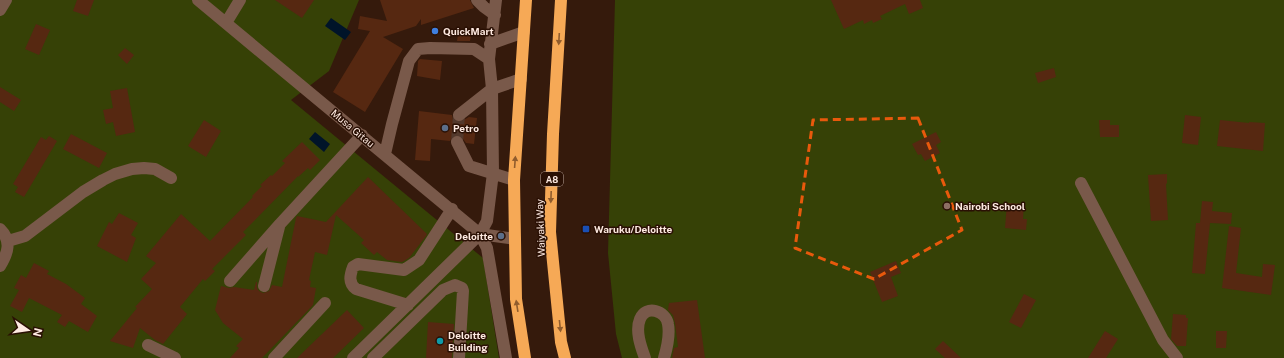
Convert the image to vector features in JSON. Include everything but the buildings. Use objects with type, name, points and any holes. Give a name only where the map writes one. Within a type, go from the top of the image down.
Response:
[{"type":"highway","points":[[525,358],[516,299],[514,180],[526,0]]},
{"type":"highway","name":"Waiyaki Way","points":[[561,0],[553,134],[550,232],[561,342],[565,358]]},
{"type":"street","points":[[0,10],[6,0]]},
{"type":"street","name":"Musa Gitau","points":[[198,0],[452,209],[480,234]]},
{"type":"street","points":[[226,23],[240,0]]},
{"type":"street","points":[[477,0],[495,15]]},
{"type":"street","points":[[353,358],[480,234],[487,221],[493,173],[492,89],[489,59],[496,0]]},
{"type":"street","points":[[490,44],[524,32]]},
{"type":"street","points":[[385,154],[410,61],[418,49],[474,49],[489,59]]},
{"type":"street","points":[[459,115],[492,89],[521,79]]},
{"type":"street","points":[[230,281],[362,135]]},
{"type":"street","points":[[457,142],[469,166],[514,180]]},
{"type":"street","points":[[8,241],[25,236],[83,192],[115,174],[132,169],[144,168],[155,169],[171,178]]},
{"type":"street","points":[[1081,183],[1163,340],[1177,358]]},
{"type":"street","points":[[408,304],[356,289],[352,286],[350,280],[353,267],[358,264],[404,270],[419,260],[452,209]]},
{"type":"street","points":[[264,286],[280,224]]},
{"type":"street","points":[[0,229],[8,241],[7,254],[0,266]]},
{"type":"street","points":[[480,234],[515,239]]},
{"type":"street","points":[[480,234],[487,248],[506,358]]},
{"type":"street","points":[[373,358],[443,290],[455,285],[462,288],[463,291],[460,358]]},
{"type":"street","points":[[274,358],[325,303]]},
{"type":"street","points":[[645,358],[639,339],[638,326],[639,320],[644,312],[648,310],[664,315],[668,324],[668,339],[664,358]]},
{"type":"street","points":[[148,345],[175,358]]},
{"type":"highlighted area","points":[[918,118],[962,230],[874,279],[795,248],[813,120]]},
{"type":"green space","points":[[0,0],[359,0],[329,71],[291,100],[483,258],[499,358],[0,358]]},
{"type":"green space","name":"Nairobi School","points":[[615,0],[1284,0],[1284,358],[622,358],[616,334],[608,253]]},
{"type":"water","points":[[331,18],[351,32],[345,40],[325,26]]},
{"type":"water","points":[[315,132],[330,144],[324,152],[309,139]]},
{"type":"tunnel","points":[[457,142],[459,115]]},
{"type":"place","name":"QuickMart","points":[[435,31]]},
{"type":"place","name":"Petro","points":[[445,128]]},
{"type":"place","name":"Nairobi School","points":[[947,206]]},
{"type":"place","name":"Waruku/Deloitte","points":[[586,229]]},
{"type":"place","name":"Deloitte","points":[[501,236]]},
{"type":"place","name":"Deloitte Building","points":[[440,341]]}]
